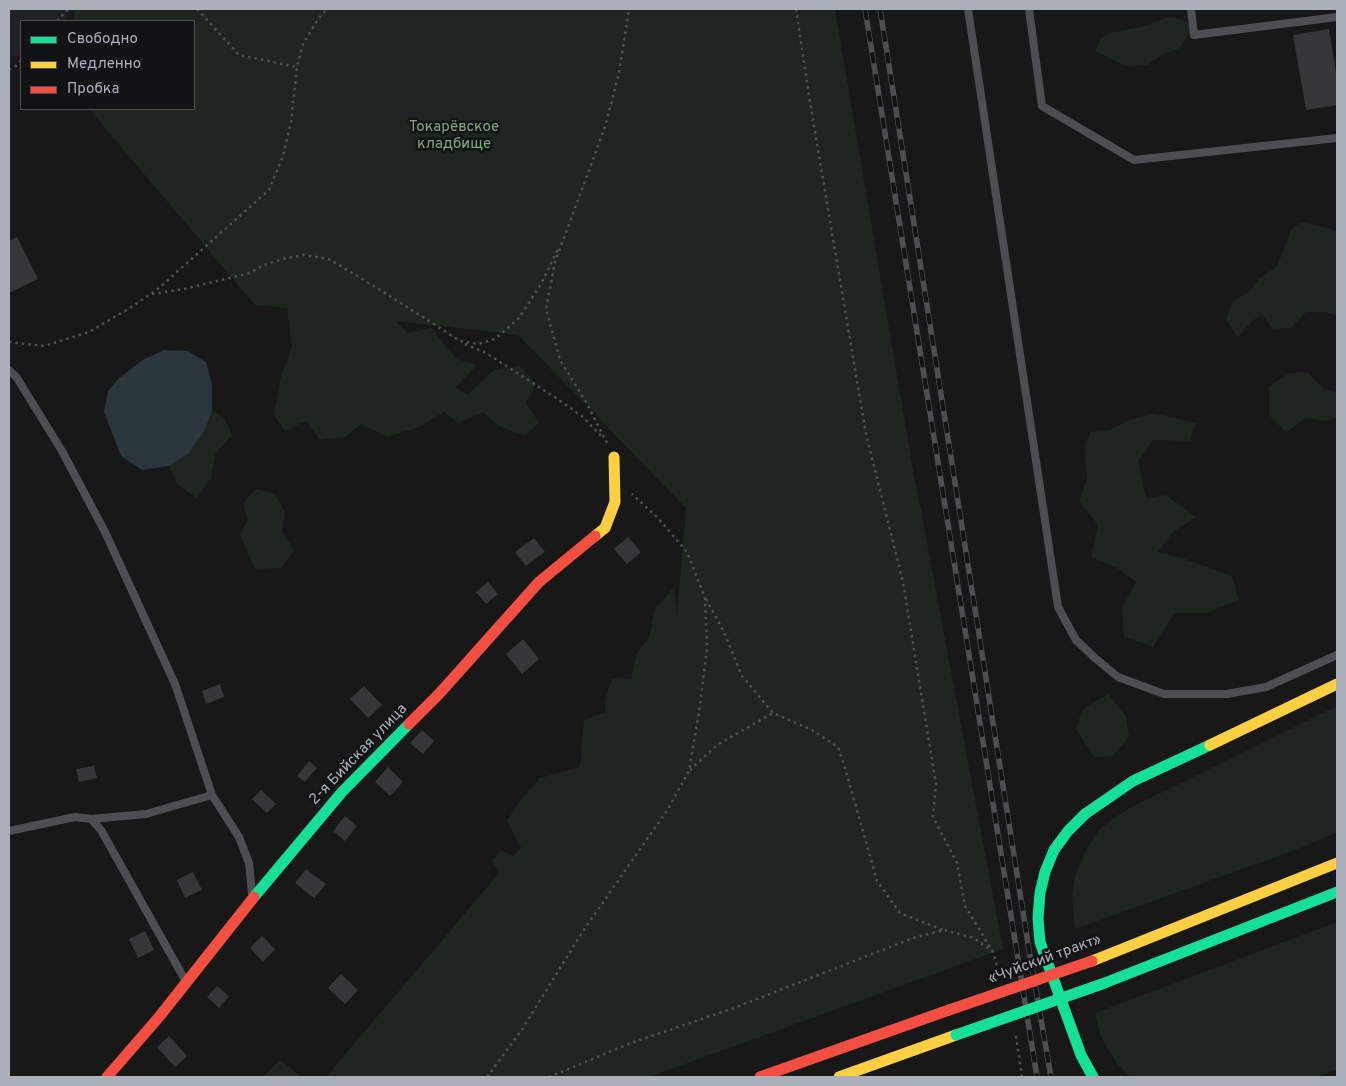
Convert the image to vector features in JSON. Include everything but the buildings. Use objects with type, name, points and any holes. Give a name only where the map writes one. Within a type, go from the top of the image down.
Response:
[{"type":"main road","name":"2-я Бийская улица","points":[[107,1077],[159,1017],[252,899],[342,792],[439,694],[539,582],[605,528],[615,502],[614,457]]},
{"type":"main road","points":[[1093,1077],[1081,1055],[1040,942],[1038,918],[1040,894],[1045,872],[1054,850],[1068,831],[1085,814],[1133,781],[1337,684]]},
{"type":"main road","name":"«Чуйский тракт»","points":[[760,1077],[1092,960],[1337,863]]},
{"type":"main road","points":[[840,1077],[1102,984],[1337,892]]},
{"type":"lane","points":[[968,9],[1058,607],[1076,640],[1118,677],[1164,694],[1227,694],[1266,687],[1337,655]]},
{"type":"lane","points":[[1029,9],[1042,106],[1134,160],[1337,138]]},
{"type":"lane","points":[[1190,9],[1194,35],[1337,17]]},
{"type":"lane","points":[[9,370],[62,451],[105,532],[175,684],[212,795],[239,837],[249,863],[252,899]]},
{"type":"lane","points":[[9,831],[75,817],[92,819],[146,814],[212,795]]},
{"type":"lane","points":[[92,819],[101,830],[186,982]]},
{"type":"path","points":[[58,20],[68,9]]},
{"type":"path","points":[[197,9],[239,55],[297,67]]},
{"type":"path","points":[[9,342],[44,346],[89,332],[159,288],[269,190],[283,156],[291,122],[297,67],[303,44],[319,18],[327,9]]},
{"type":"path","points":[[614,457],[586,402],[560,360],[546,309],[555,262],[605,127],[619,73],[628,9]]},
{"type":"path","points":[[796,9],[811,111],[866,434],[903,582],[936,784],[933,817],[957,863],[966,906],[994,952],[1001,979]]},
{"type":"path","points":[[9,70],[20,62]]},
{"type":"path","points":[[460,342],[478,344],[495,339],[519,318],[541,284],[564,237]]},
{"type":"path","points":[[150,294],[184,290],[250,273],[264,265],[304,255],[329,259],[460,342],[486,353],[556,398],[584,417],[605,440]]},
{"type":"path","points":[[631,494],[657,517],[687,552],[705,598],[724,632],[742,676],[773,714],[812,730],[838,747],[876,881],[900,913],[944,930],[974,938],[994,952]]},
{"type":"path","points":[[689,771],[707,648],[705,598]]},
{"type":"path","points":[[487,1077],[523,1028],[584,931],[668,809],[689,771],[717,745],[773,714]]},
{"type":"path","points":[[548,1077],[631,1043],[742,1005],[913,938],[944,930]]},
{"type":"path","points":[[1015,1033],[1018,1042],[1022,1077]]},
{"type":"shaded area","points":[[9,9],[71,9],[66,20],[20,20],[20,55],[9,57]]},
{"type":"shaded area","points":[[165,350],[188,351],[206,362],[212,385],[212,410],[204,432],[189,453],[169,466],[142,470],[121,456],[104,412],[108,391],[118,379],[144,359]]},
{"type":"green space","name":"Токарёвское кладбище","points":[[74,9],[835,9],[913,470],[1003,949],[649,1077],[326,1077],[500,872],[491,861],[501,850],[513,856],[521,847],[507,821],[520,801],[540,778],[580,767],[584,720],[605,712],[605,700],[612,678],[631,679],[637,653],[649,638],[655,609],[674,587],[677,616],[686,508],[518,335],[396,321],[408,333],[432,328],[457,359],[477,365],[456,387],[467,395],[494,370],[520,366],[536,384],[526,403],[539,423],[525,436],[499,426],[483,412],[458,423],[444,412],[419,427],[387,437],[361,424],[345,437],[320,440],[306,421],[285,431],[274,415],[281,376],[292,346],[287,308],[255,305],[90,110],[195,110],[195,20],[75,20]]},
{"type":"green space","points":[[1168,17],[1183,20],[1193,28],[1179,49],[1163,54],[1147,65],[1126,66],[1095,51],[1101,38],[1110,33],[1141,27]]},
{"type":"green space","points":[[1302,222],[1337,232],[1337,316],[1326,312],[1306,312],[1291,328],[1273,329],[1262,315],[1252,321],[1238,337],[1226,320],[1233,301],[1250,291],[1259,279],[1276,267],[1291,229]]},
{"type":"green space","points":[[1307,372],[1324,389],[1337,393],[1337,418],[1324,421],[1306,418],[1286,432],[1269,415],[1269,386],[1290,373]]},
{"type":"green space","points":[[212,410],[224,418],[232,435],[215,454],[211,478],[197,498],[177,484],[169,466],[189,453],[204,432]]},
{"type":"green space","points":[[1153,413],[1196,423],[1190,441],[1153,440],[1138,461],[1146,498],[1166,495],[1196,517],[1173,532],[1158,552],[1185,559],[1232,576],[1239,600],[1206,613],[1174,613],[1153,647],[1124,636],[1122,608],[1136,582],[1119,569],[1091,557],[1098,525],[1079,501],[1087,479],[1085,446],[1091,432],[1109,430],[1127,421]]},
{"type":"green space","points":[[256,489],[275,494],[285,512],[282,532],[294,550],[281,568],[255,569],[240,535],[248,520],[243,503]]},
{"type":"green space","points":[[1108,694],[1126,716],[1129,737],[1113,756],[1094,757],[1076,729],[1082,710]]},
{"type":"green space","points":[[1337,706],[1337,832],[1298,849],[1075,929],[1072,896],[1075,876],[1086,850],[1099,830],[1130,808]]},
{"type":"green space","points":[[1337,922],[1337,1069],[1317,1077],[1131,1077],[1118,1065],[1101,1037],[1095,1013]]},
{"type":"green space","points":[[280,1060],[302,1077],[263,1077]]},
{"type":"railway","points":[[865,9],[1037,1077]]},
{"type":"railway","points":[[880,9],[1029,950],[1051,1077]]},
{"type":"traffic: fast","points":[[254,897],[342,792],[409,724]]},
{"type":"traffic: fast","points":[[1093,1077],[1081,1055],[1040,942],[1038,918],[1040,893],[1045,872],[1054,850],[1068,831],[1085,814],[1133,781],[1210,745]]},
{"type":"traffic: fast","points":[[1102,984],[1337,892]]},
{"type":"traffic: fast","points":[[956,1035],[1102,984]]},
{"type":"traffic: slow","points":[[595,536],[605,528],[615,502],[614,457]]},
{"type":"traffic: slow","points":[[1210,745],[1337,684]]},
{"type":"traffic: slow","points":[[1092,961],[1337,863]]},
{"type":"traffic: slow","points":[[839,1077],[956,1035]]},
{"type":"traffic: jam","points":[[409,724],[439,694],[539,582],[595,536]]},
{"type":"traffic: jam","points":[[107,1077],[159,1017],[254,897]]},
{"type":"traffic: jam","points":[[949,1010],[1092,961]]},
{"type":"traffic: jam","points":[[760,1077],[949,1010]]}]
